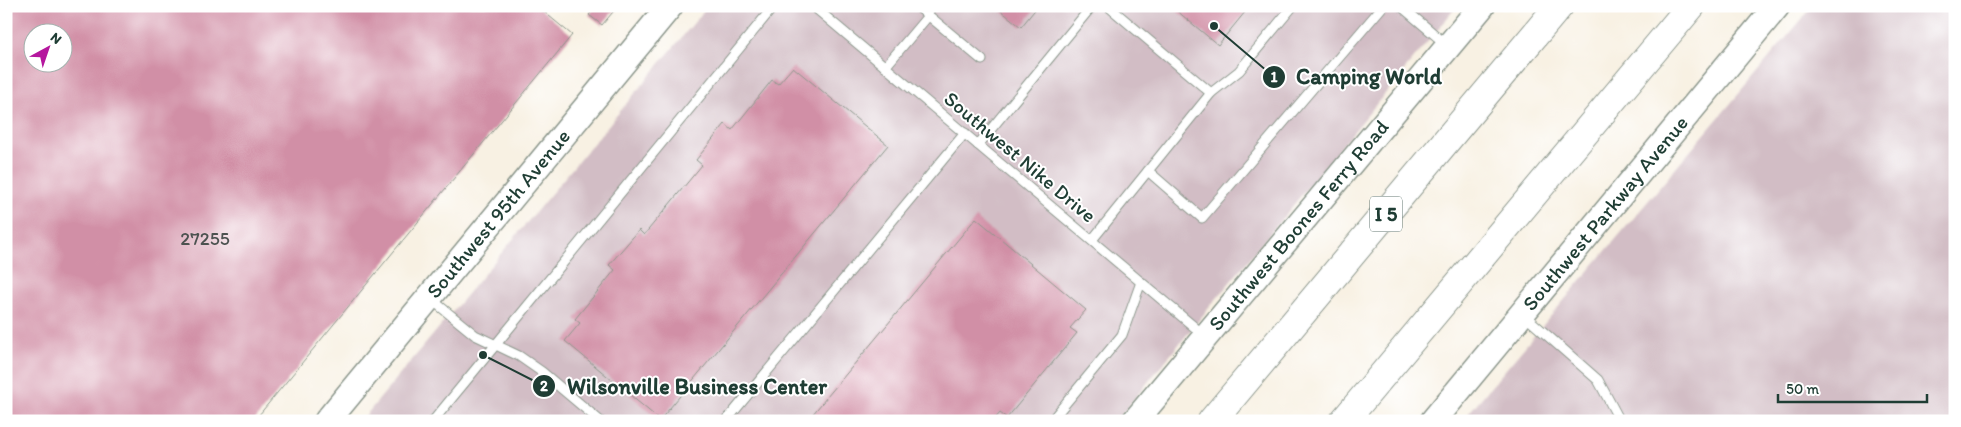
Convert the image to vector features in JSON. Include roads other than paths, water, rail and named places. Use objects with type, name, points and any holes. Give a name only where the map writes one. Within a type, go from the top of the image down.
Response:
[{"type":"highway","name":"I 5","points":[[1212,421],[1559,6]]},
{"type":"highway","points":[[1344,421],[1691,6]]},
{"type":"street","name":"Southwest 95th Avenue","points":[[327,421],[670,6]]},
{"type":"street","name":"Southwest Boones Ferry Road","points":[[1135,421],[1482,6]]},
{"type":"street","name":"Southwest Parkway Avenue","points":[[1432,421],[1777,6]]},
{"type":"lane","points":[[433,421],[774,6]]},
{"type":"lane","name":"Southwest Nike Drive","points":[[813,6],[1205,336]]},
{"type":"lane","points":[[917,6],[982,60]]},
{"type":"lane","points":[[978,145],[1092,6]]},
{"type":"lane","points":[[1108,6],[1211,93]]},
{"type":"lane","points":[[1092,240],[1211,93],[1239,72],[1293,6]]},
{"type":"lane","points":[[1148,171],[1202,218],[1383,6]]},
{"type":"lane","points":[[1401,6],[1448,46]]},
{"type":"lane","points":[[885,67],[928,16]]},
{"type":"lane","points":[[726,421],[965,134]]},
{"type":"lane","points":[[1051,421],[1122,335],[1141,282]]},
{"type":"lane","points":[[429,298],[475,336],[518,356],[542,372],[600,421]]},
{"type":"lane","points":[[1521,313],[1598,380],[1620,421]]},
{"type":"place","name":"Camping World","points":[[1214,26]]},
{"type":"place","name":"Wilsonville Business Center","points":[[483,355]]}]
